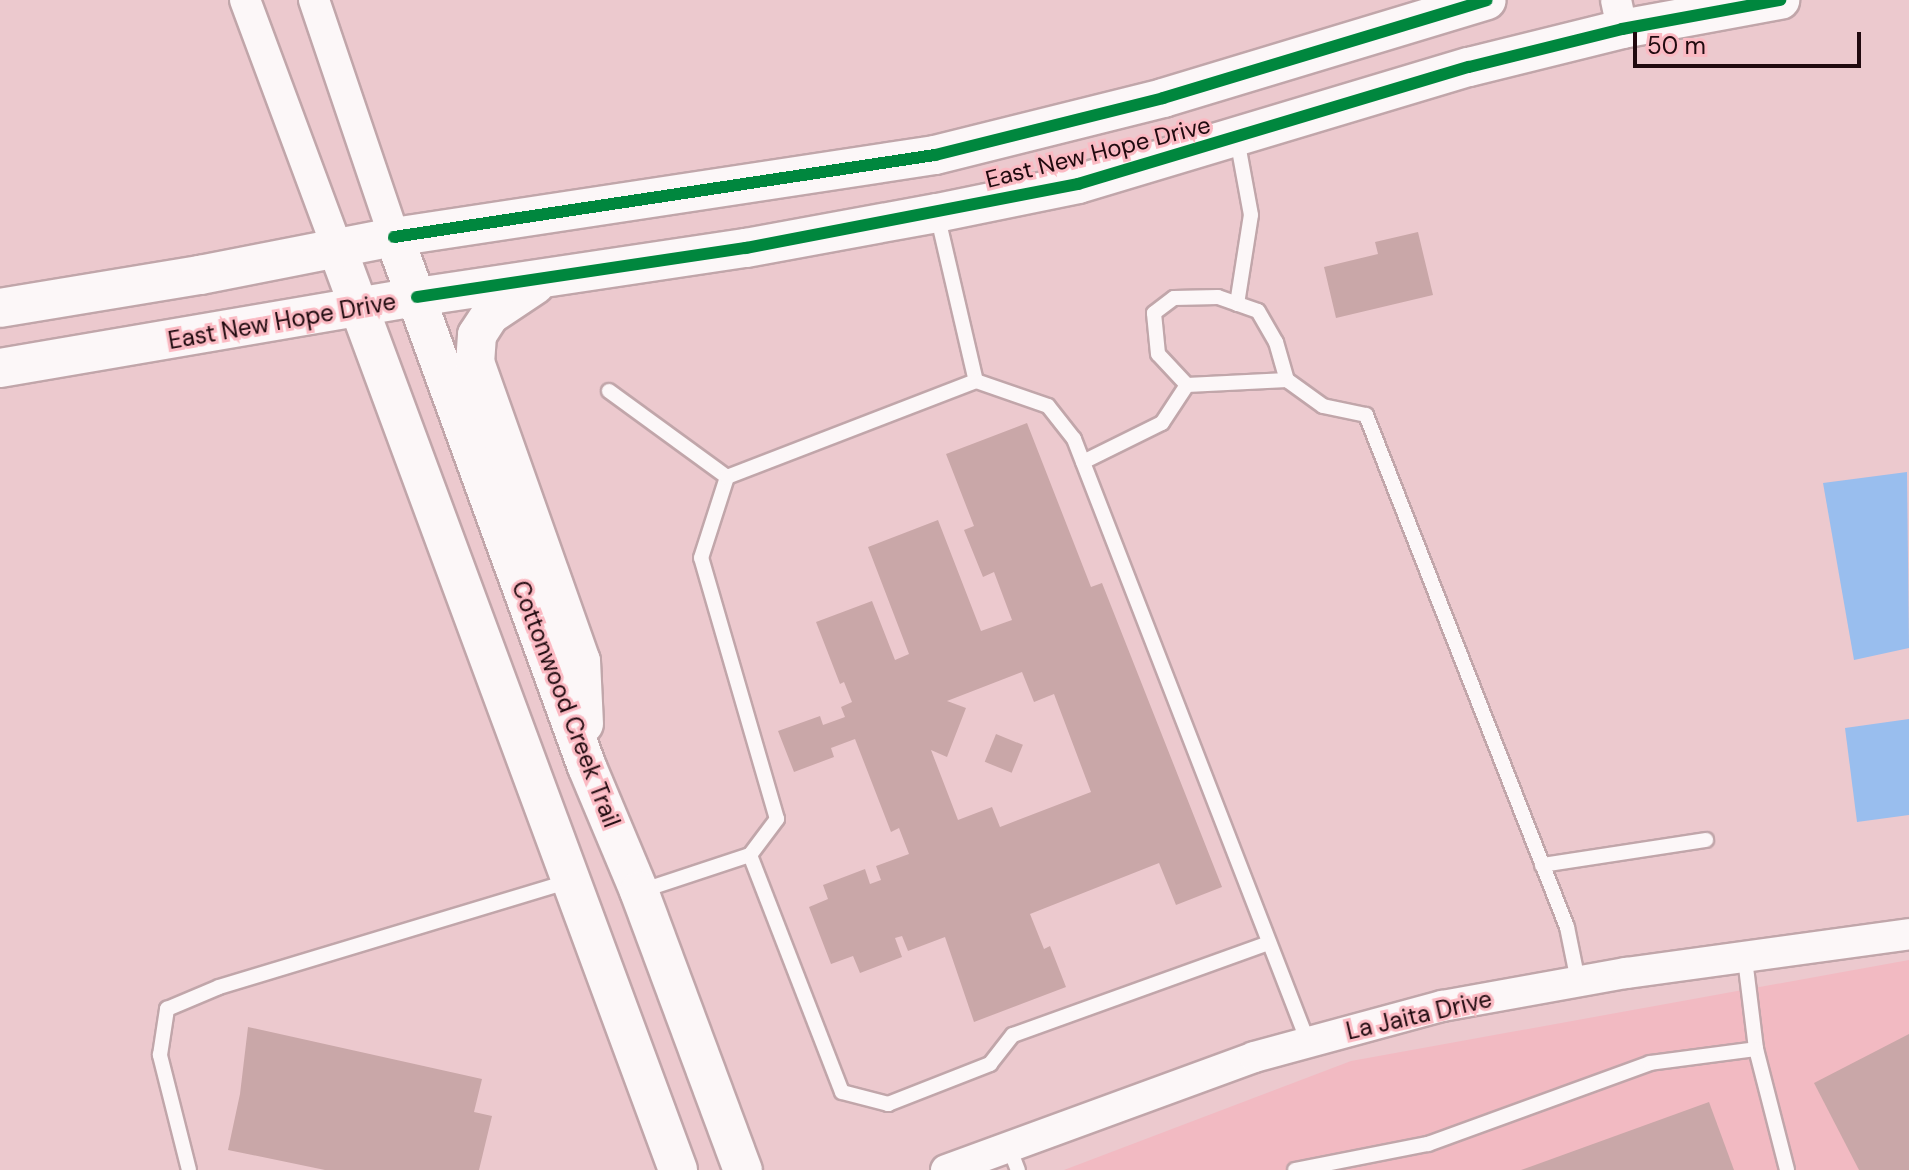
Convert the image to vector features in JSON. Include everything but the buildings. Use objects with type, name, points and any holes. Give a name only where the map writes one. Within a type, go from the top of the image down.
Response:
[{"type":"street","points":[[245,0],[337,248],[356,309],[678,1170]]},
{"type":"street","points":[[314,0],[394,237]]},
{"type":"street","name":"East New Hope Drive","points":[[0,308],[200,275],[394,237],[935,155],[1163,98],[1487,0]]},
{"type":"street","name":"East New Hope Drive","points":[[0,368],[417,297],[746,248],[1078,184],[1237,139],[1469,67],[1619,14],[1780,0]]},
{"type":"street","name":"Cottonwood Creek Trail","points":[[394,237],[587,767],[639,891],[743,1170]]},
{"type":"street","points":[[542,280],[490,315],[477,335],[475,362],[581,661],[587,767]]},
{"type":"street","name":"La Jaita Drive","points":[[946,1170],[1014,1158],[1254,1057],[1442,1006],[1578,981],[1909,934]]},
{"type":"lane","points":[[1237,139],[1251,215],[1237,304]]},
{"type":"lane","points":[[937,213],[976,381]]},
{"type":"lane","points":[[1287,380],[1187,385],[1158,354],[1154,313],[1174,298],[1218,297],[1258,311],[1276,342],[1287,380],[1323,406],[1366,415],[1567,927],[1578,981]]},
{"type":"lane","points":[[727,477],[976,381],[1048,406],[1074,439],[1308,1042]]},
{"type":"lane","points":[[1083,462],[1162,423],[1187,385]]},
{"type":"lane","points":[[609,391],[727,477]]},
{"type":"lane","points":[[639,891],[750,855],[777,819],[701,558],[727,477]]},
{"type":"lane","points":[[1542,865],[1706,840]]},
{"type":"lane","points":[[750,855],[842,1092],[888,1104],[990,1064],[1013,1035],[1269,943]]},
{"type":"lane","points":[[189,1170],[160,1055],[167,1009],[219,987],[572,880]]},
{"type":"lane","points":[[1745,959],[1756,1049],[1787,1170]]},
{"type":"lane","points":[[1295,1170],[1428,1144],[1650,1063],[1756,1049]]},
{"type":"shaded area","points":[[1909,960],[1909,1170],[1064,1170],[1351,1061]]},
{"type":"water","points":[[1907,472],[1909,648],[1854,660],[1823,483]]},
{"type":"water","points":[[1909,719],[1909,815],[1857,822],[1845,728]]},
{"type":"cycle path","points":[[394,237],[935,155],[1163,98],[1487,0]]},
{"type":"cycle path","points":[[417,297],[746,248],[1078,184],[1469,67],[1622,29],[1780,0]]}]
